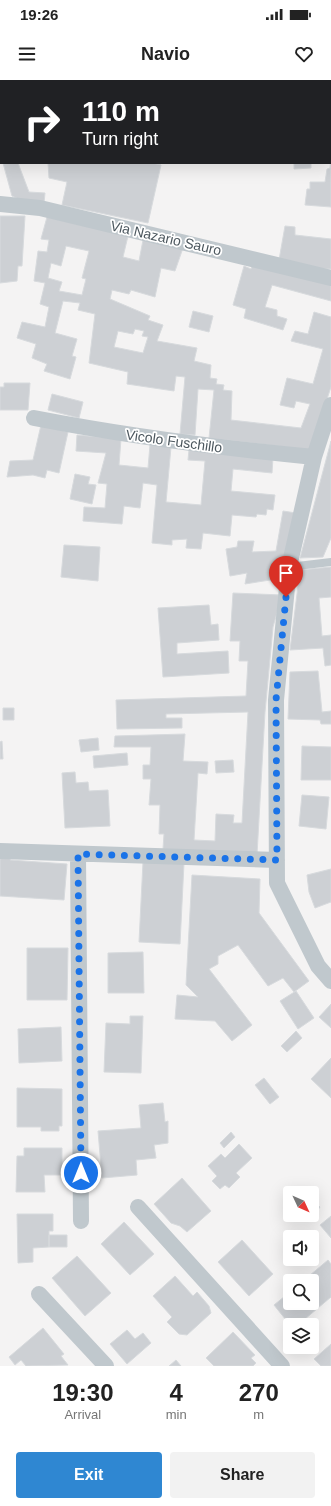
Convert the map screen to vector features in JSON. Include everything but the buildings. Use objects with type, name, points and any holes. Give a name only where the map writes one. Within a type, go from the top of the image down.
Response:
[{"type":"street","name":"Via Nazario Sauro","points":[[0,204],[40,208],[331,278]]},
{"type":"street","points":[[331,405],[314,457],[289,567],[276,700],[277,883],[318,966],[331,981]]},
{"type":"street","name":"Vicolo Fuschillo","points":[[34,418],[83,428],[206,446],[314,457]]},
{"type":"street","points":[[0,851],[277,860]]},
{"type":"street","points":[[78,854],[81,1221]]},
{"type":"street","points":[[138,1207],[282,1366]]},
{"type":"street","points":[[39,1294],[97,1363]]},
{"type":"lane","points":[[289,567],[331,562]]},
{"type":"route","points":[[81,1173],[78,854],[277,860],[276,700],[286,597]]}]
